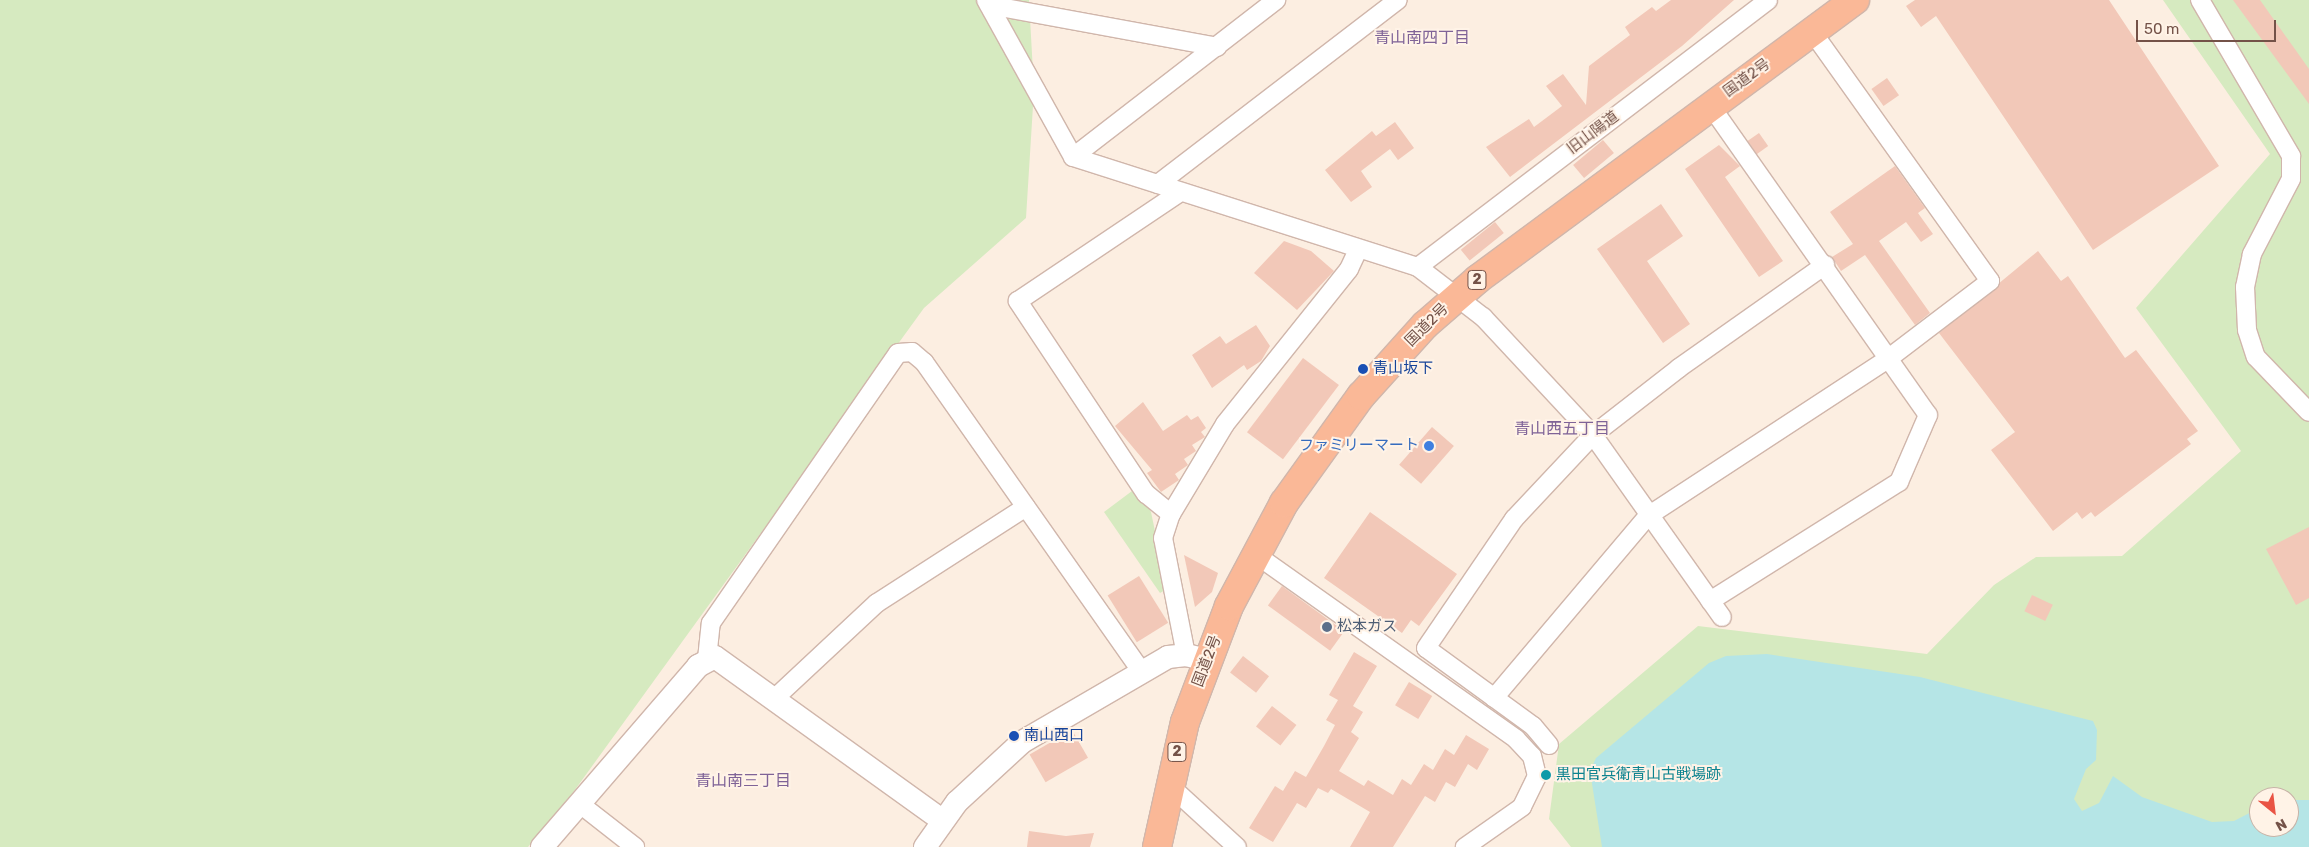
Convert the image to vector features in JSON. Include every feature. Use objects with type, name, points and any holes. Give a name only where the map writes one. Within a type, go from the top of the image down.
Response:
[{"type":"highway","name":"国道2号","points":[[1157,847],[1196,657],[1255,554],[1318,451],[1361,396],[1457,296],[1710,105],[1855,0]]},
{"type":"street","points":[[1073,157],[1276,0]]},
{"type":"street","points":[[1158,184],[1398,0]]},
{"type":"street","name":"旧山陽道","points":[[1418,267],[1768,0]]},
{"type":"street","points":[[2200,0],[2291,156],[2291,179],[2252,254],[2245,287],[2247,330],[2256,357],[2309,412]]},
{"type":"street","points":[[988,2],[1217,47]]},
{"type":"street","points":[[988,2],[1073,157],[1158,184],[1177,194],[1418,267],[1457,296],[1482,317],[1593,435],[1648,516],[1722,616]]},
{"type":"street","points":[[1494,698],[1648,516],[1889,358],[1990,281],[1812,31]]},
{"type":"street","points":[[1710,105],[1826,265],[1928,415],[1899,482],[1710,601]]},
{"type":"street","points":[[1171,514],[1146,494],[1018,301],[1177,194]]},
{"type":"street","points":[[925,847],[942,820],[974,784],[1022,742],[1168,657],[1196,657],[1163,538],[1171,514],[1225,424],[1349,269],[1358,250]]},
{"type":"street","points":[[1549,745],[1533,726],[1426,648],[1514,519],[1593,435],[1678,368],[1826,265]]},
{"type":"street","points":[[542,847],[707,660],[711,623],[898,353],[912,352],[924,362],[1141,671]]},
{"type":"street","points":[[775,698],[877,603],[1026,507]]},
{"type":"street","points":[[1255,554],[1516,739],[1532,756],[1536,776],[1522,807],[1465,847]]},
{"type":"street","points":[[707,660],[723,662],[942,820]]},
{"type":"street","points":[[1169,785],[1237,847]]},
{"type":"street","points":[[580,804],[635,847]]},
{"type":"green space","points":[[0,0],[1029,0],[1034,90],[1026,218],[924,308],[569,798],[528,847],[0,847]]},
{"type":"green space","points":[[2163,0],[2309,0],[2309,847],[1571,847],[1549,819],[1559,744],[1698,626],[1927,654],[1994,585],[2036,557],[2122,556],[2241,451],[2136,308],[2270,154]]},
{"type":"green space","points":[[1136,488],[1151,512],[1167,589],[1160,593],[1104,512]]},
{"type":"water","points":[[1767,654],[1920,677],[2093,721],[2097,730],[2096,760],[2086,769],[2074,799],[2082,811],[2099,803],[2113,776],[2142,797],[2212,822],[2234,821],[2249,813],[2249,837],[2299,837],[2299,800],[2309,800],[2309,847],[1602,847],[1590,771],[1596,758],[1709,663],[1726,656]]},
{"type":"building","points":[[1671,0],[1734,0],[1682,46],[1510,177],[1486,147],[1529,119],[1534,127],[1562,106],[1546,86],[1563,74],[1586,105],[1589,66],[1630,35],[1625,27],[1652,7],[1656,11]]},
{"type":"building","points":[[1915,0],[2109,0],[2219,166],[2093,250],[1936,16],[1921,27],[1906,6]]},
{"type":"building","points":[[2233,0],[2260,0],[2309,69],[2309,104]]},
{"type":"building","points":[[1887,78],[1899,95],[1883,106],[1871,89]]},
{"type":"building","points":[[1395,122],[1414,148],[1398,160],[1390,149],[1361,171],[1372,187],[1351,202],[1325,170],[1372,131],[1376,136]]},
{"type":"building","points":[[1759,133],[1768,146],[1757,154],[1748,141]]},
{"type":"building","points":[[1603,140],[1614,153],[1584,178],[1573,165]]},
{"type":"building","points":[[1719,145],[1740,166],[1725,177],[1783,261],[1759,277],[1685,169]]},
{"type":"building","points":[[1895,166],[1925,208],[1918,213],[1933,234],[1921,242],[1906,222],[1879,241],[1930,313],[1915,325],[1865,255],[1841,271],[1832,257],[1853,244],[1830,212]]},
{"type":"building","points":[[1661,204],[1683,236],[1647,261],[1690,324],[1663,343],[1597,249]]},
{"type":"building","points":[[1495,222],[1504,233],[1470,261],[1461,250]]},
{"type":"building","points":[[1284,241],[1311,251],[1334,271],[1297,310],[1254,273]]},
{"type":"building","points":[[2038,251],[2061,281],[2068,276],[2125,358],[2136,350],[2198,431],[2187,439],[2191,444],[2095,517],[2091,512],[2082,519],[2077,512],[2053,531],[1991,450],[2015,432],[1939,333]]},
{"type":"building","points":[[1256,325],[1270,346],[1261,361],[1247,370],[1244,365],[1212,388],[1192,355],[1220,336],[1226,344]]},
{"type":"building","points":[[1303,358],[1339,385],[1283,459],[1247,432]]},
{"type":"building","points":[[1143,402],[1163,431],[1187,415],[1191,420],[1198,416],[1206,428],[1201,432],[1205,437],[1192,445],[1196,451],[1184,459],[1188,465],[1175,474],[1179,480],[1161,492],[1147,473],[1152,470],[1115,426]]},
{"type":"building","points":[[1432,427],[1454,446],[1421,484],[1399,465]]},
{"type":"building","points":[[1370,512],[1457,574],[1419,626],[1411,620],[1402,633],[1324,578]]},
{"type":"building","points":[[2309,527],[2309,598],[2296,605],[2266,549]]},
{"type":"building","points":[[1184,555],[1218,573],[1212,592],[1195,607]]},
{"type":"building","points":[[1139,576],[1168,623],[1137,642],[1108,596]]},
{"type":"building","points":[[1282,586],[1344,631],[1330,651],[1268,605]]},
{"type":"building","points":[[2032,595],[2053,605],[2045,621],[2024,611]]},
{"type":"building","points":[[1354,652],[1377,666],[1353,706],[1363,712],[1351,732],[1359,738],[1339,771],[1364,786],[1368,780],[1393,795],[1402,779],[1411,785],[1424,764],[1433,770],[1445,749],[1454,755],[1466,735],[1489,749],[1477,770],[1468,764],[1455,787],[1446,782],[1435,802],[1425,796],[1393,847],[1350,847],[1370,812],[1331,789],[1328,793],[1318,788],[1306,808],[1297,803],[1273,842],[1249,828],[1275,786],[1283,791],[1295,771],[1306,777],[1335,725],[1326,720],[1338,700],[1329,695]]},
{"type":"building","points":[[1243,656],[1269,676],[1256,693],[1230,673]]},
{"type":"building","points":[[1409,682],[1432,696],[1418,719],[1395,705]]},
{"type":"building","points":[[1272,706],[1296,725],[1280,746],[1256,726]]},
{"type":"building","points":[[1072,730],[1088,758],[1046,782],[1030,755]]},
{"type":"building","points":[[1029,831],[1066,836],[1094,833],[1090,847],[1027,847]]},
{"type":"place","name":"青山坂下","points":[[1363,369]]},
{"type":"place","name":"ファミリーマート","points":[[1429,446]]},
{"type":"place","name":"松本ガス","points":[[1327,627]]},
{"type":"place","name":"南山西口","points":[[1014,736]]},
{"type":"place","name":"黒田官兵衛青山古戦場跡","points":[[1546,775]]},
{"type":"district","name":"青山南四丁目","points":[[1422,38]]},
{"type":"district","name":"青山西五丁目","points":[[1562,429]]},
{"type":"district","name":"青山南三丁目","points":[[743,781]]}]
